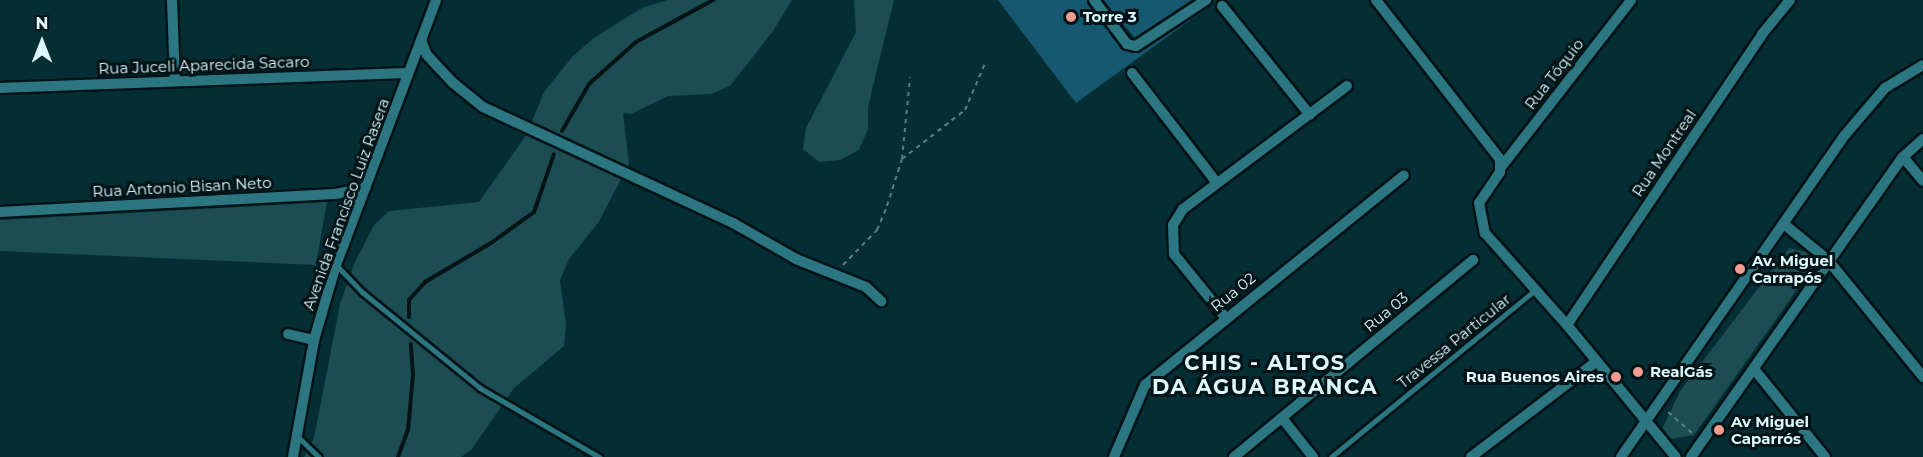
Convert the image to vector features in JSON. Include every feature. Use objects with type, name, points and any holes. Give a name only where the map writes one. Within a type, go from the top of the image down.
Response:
[{"type":"street","points":[[172,0],[175,80]]},
{"type":"street","name":"Avenida Francisco Luiz Rasera","points":[[293,457],[314,340],[336,265],[436,0]]},
{"type":"street","points":[[1094,0],[1127,44],[1136,46],[1206,0]]},
{"type":"street","points":[[1376,0],[1498,156],[1502,166],[1479,203],[1478,214],[1490,241],[1536,289],[1676,457]]},
{"type":"street","name":"Rua Tóquio","points":[[1502,166],[1631,0]]},
{"type":"street","name":"Rua Montreal","points":[[1567,325],[1763,33],[1790,0]]},
{"type":"street","points":[[1222,6],[1310,115]]},
{"type":"street","points":[[421,40],[427,55],[452,82],[483,107],[741,227],[820,269],[866,287],[881,301]]},
{"type":"street","points":[[1621,457],[1785,225],[1845,135],[1885,88],[1923,65]]},
{"type":"street","name":"Rua Juceli Aparecida Sacaro","points":[[0,88],[408,73]]},
{"type":"street","points":[[1132,73],[1217,183]]},
{"type":"street","points":[[1225,317],[1174,254],[1173,225],[1183,209],[1347,86]]},
{"type":"street","points":[[1691,457],[1828,260],[1903,157],[1923,139]]},
{"type":"street","points":[[1903,157],[1923,181]]},
{"type":"street","name":"Rua 02","points":[[1114,457],[1145,385],[1225,317],[1404,175]]},
{"type":"street","name":"Rua Antonio Bisan Neto","points":[[0,212],[335,194],[365,188]]},
{"type":"street","points":[[1785,225],[1828,260],[1923,377]]},
{"type":"street","name":"Rua 03","points":[[1234,457],[1473,260]]},
{"type":"street","points":[[288,334],[314,340]]},
{"type":"street","points":[[1471,457],[1597,362]]},
{"type":"street","points":[[1754,369],[1826,457]]},
{"type":"street","points":[[1282,417],[1313,457]]},
{"type":"lane","points":[[336,265],[362,292],[480,388],[599,457]]},
{"type":"lane","name":"Travessa Particular","points":[[1331,457],[1536,289]]},
{"type":"lane","points":[[298,437],[319,457]]},
{"type":"path","points":[[902,159],[965,110],[986,62]]},
{"type":"path","points":[[820,269],[839,268],[851,261],[877,230],[902,159],[910,77]]},
{"type":"path","points":[[1659,403],[1702,442]]},
{"type":"shaded area","points":[[667,0],[792,0],[773,31],[730,86],[711,94],[668,96],[631,114],[623,113],[629,164],[598,223],[569,259],[560,280],[566,325],[564,346],[514,388],[472,449],[461,457],[304,457],[314,438],[340,304],[354,264],[374,225],[389,211],[479,202],[527,134],[544,92],[573,56],[595,37],[642,8]]},
{"type":"shaded area","points":[[854,0],[894,0],[868,107],[868,129],[859,150],[840,160],[819,162],[803,149],[806,128],[856,32]]},
{"type":"shaded area","points":[[327,202],[316,265],[0,251],[0,220]]},
{"type":"shaded area","points":[[1789,248],[1811,253],[1816,263],[1694,435],[1670,439],[1661,431],[1680,391]]},
{"type":"building","points":[[998,0],[1087,0],[1121,48],[1137,53],[1218,0],[1076,103]]},
{"type":"building","points":[[1103,0],[1192,0],[1135,38]]},
{"type":"waterway","points":[[562,131],[589,84],[636,42],[713,0]]},
{"type":"waterway","points":[[409,317],[409,300],[425,282],[491,243],[534,212],[554,154]]},
{"type":"waterway","points":[[398,457],[408,430],[413,375],[411,344]]},
{"type":"place","name":"Torre 3","points":[[1071,17]]},
{"type":"place","name":"Av. Miguel Carrapós","points":[[1740,269]]},
{"type":"place","name":"RealGás","points":[[1638,372]]},
{"type":"place","name":"Rua Buenos Aires","points":[[1616,377]]},
{"type":"place","name":"Av Miguel Caparrós","points":[[1719,430]]},
{"type":"district","name":"CHIS - ALTOS DA ÁGUA BRANCA","points":[[1265,375]]}]
